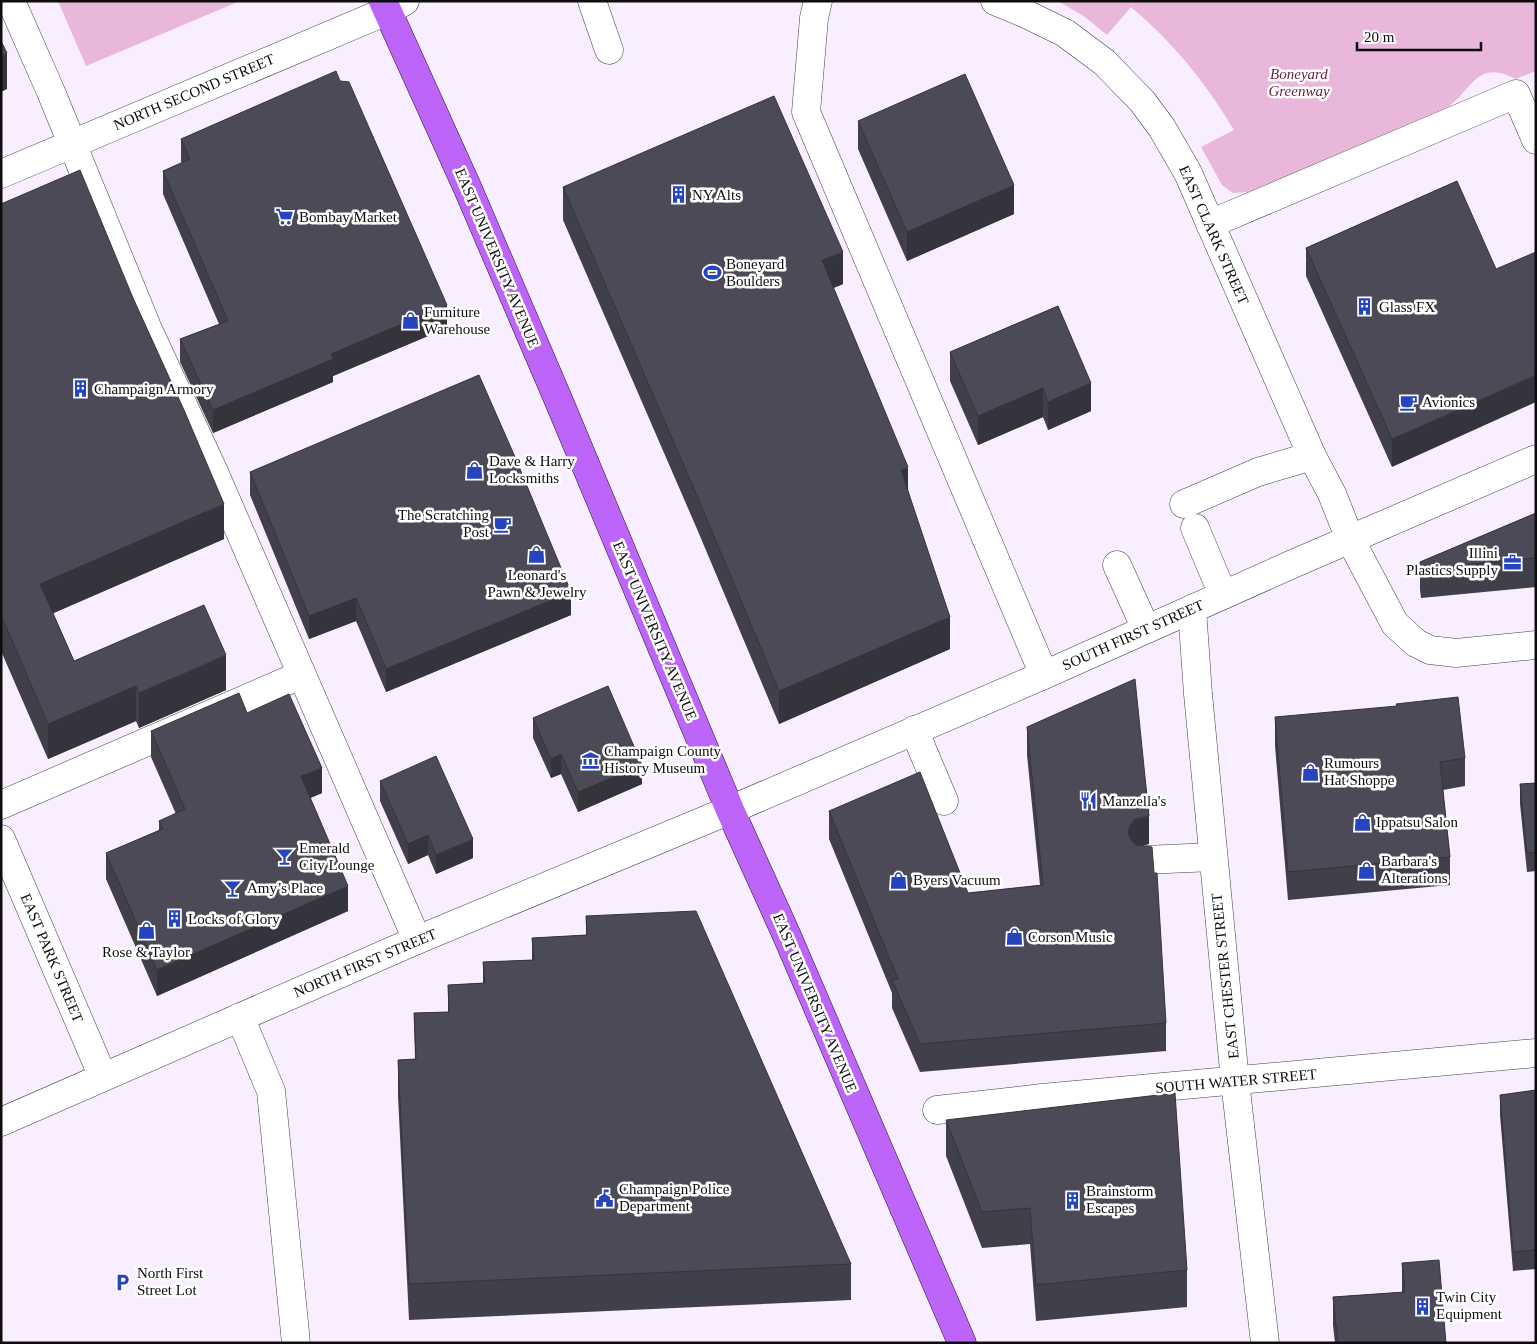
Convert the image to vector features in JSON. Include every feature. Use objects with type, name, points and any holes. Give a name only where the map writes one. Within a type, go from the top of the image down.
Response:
[{"type":"main road","name":"EAST UNIVERSITY AVENUE","points":[[392,4],[730,810],[787,936],[962,1343]]},
{"type":"street","points":[[11,1],[51,92],[147,327],[214,472],[418,940]]},
{"type":"street","points":[[592,1],[609,50]]},
{"type":"street","points":[[818,1],[814,18],[806,112],[1044,675]]},
{"type":"street","name":"EAST CLARK STREET","points":[[996,1],[1066,33],[1104,62],[1136,94],[1162,128],[1188,173],[1312,456],[1332,494],[1350,539],[1395,624],[1416,643],[1430,650],[1456,653],[1536,645]]},
{"type":"street","name":"NORTH SECOND STREET","points":[[1,174],[392,4]]},
{"type":"street","points":[[1210,224],[1516,94],[1536,140]]},
{"type":"street","points":[[1223,595],[1190,516],[1258,472],[1312,456]]},
{"type":"street","name":"SOUTH FIRST STREET","points":[[730,810],[1044,675],[1350,539],[1536,459]]},
{"type":"street","points":[[1117,565],[1146,629]]},
{"type":"street","name":"EAST CHESTER STREET","points":[[1192,609],[1213,857],[1265,1343]]},
{"type":"street","points":[[1,805],[301,675]]},
{"type":"street","points":[[914,730],[944,801]]},
{"type":"street","name":"NORTH FIRST STREET","points":[[1,1122],[418,940],[730,810]]},
{"type":"street","name":"EAST PARK STREET","points":[[1,839],[104,1077]]},
{"type":"street","points":[[1144,860],[1213,857]]},
{"type":"street","points":[[240,1017],[271,1091],[296,1343]]},
{"type":"street","name":"SOUTH WATER STREET","points":[[937,1110],[1042,1098],[1536,1053]]},
{"type":"green space","points":[[58,1],[240,1],[86,66]]},
{"type":"green space","name":"Boneyard Greenway","points":[[1058,1],[1536,1],[1536,71],[1516,79],[1492,72],[1484,74],[1477,78],[1448,107],[1248,192],[1233,193],[1222,185],[1201,147],[1234,130],[1212,96],[1175,49],[1131,7],[1107,35],[1085,17]]},
{"type":"building","points":[[1,41],[7,53],[1,56]]},
{"type":"building","name":"Bombay Market","points":[[336,71],[340,81],[349,82],[447,305],[331,354],[333,359],[213,410],[180,339],[228,321],[163,171],[190,159],[181,139]]},
{"type":"building","points":[[965,74],[1014,185],[907,232],[858,121]]},
{"type":"building","points":[[774,96],[843,252],[822,260],[908,467],[901,470],[950,617],[779,691],[563,187]]},
{"type":"building","name":"Champaign Armory","points":[[80,170],[133,298],[224,504],[40,584],[74,661],[204,605],[226,655],[139,693],[136,686],[48,724],[1,615],[1,204]]},
{"type":"building","points":[[1457,181],[1496,269],[1536,252],[1536,375],[1392,439],[1306,248]]},
{"type":"building","points":[[1058,306],[1091,383],[1048,402],[1043,388],[978,416],[950,352]]},
{"type":"building","points":[[479,375],[571,592],[386,669],[356,598],[309,616],[250,472]]},
{"type":"building","points":[[1536,513],[1536,558],[1421,569],[1420,562]]},
{"type":"building","points":[[1135,679],[1149,816],[1135,819],[1130,825],[1128,833],[1136,845],[1152,847],[1154,873],[1157,873],[1166,1023],[920,1044],[892,980],[898,979],[829,811],[920,772],[968,893],[1043,885],[1027,727]]},
{"type":"building","points":[[608,686],[642,765],[578,792],[561,754],[551,759],[533,718]]},
{"type":"building","points":[[239,693],[247,713],[289,694],[322,768],[301,776],[348,886],[157,970],[106,853],[163,829],[159,821],[185,809],[151,731]]},
{"type":"building","points":[[1458,697],[1465,758],[1440,762],[1450,857],[1288,872],[1275,717],[1397,706],[1396,704]]},
{"type":"building","points":[[436,756],[473,839],[436,855],[428,835],[408,844],[380,781]]},
{"type":"building","points":[[1536,783],[1536,852],[1527,853],[1520,784]]},
{"type":"building","name":"Champaign Police Department","points":[[696,911],[851,1264],[409,1284],[398,1060],[416,1059],[414,1013],[449,1012],[448,985],[485,983],[483,962],[534,960],[532,938],[587,935],[586,916]]},
{"type":"building","points":[[1536,1090],[1536,1250],[1513,1252],[1500,1095]]},
{"type":"building","name":"Brainstorm Escapes","points":[[1175,1093],[1187,1270],[1036,1285],[1030,1208],[982,1212],[946,1120]]},
{"type":"building","points":[[1439,1260],[1446,1343],[1338,1343],[1333,1297],[1405,1292],[1402,1263]]},
{"type":"place","name":"NY Alts","points":[[678,195]]},
{"type":"place","name":"Bombay Market","points":[[285,217]]},
{"type":"place","name":"Boneyard Boulders","points":[[712,273]]},
{"type":"place","name":"Glass FX","points":[[1365,307]]},
{"type":"place","name":"Furniture Warehouse","points":[[410,321]]},
{"type":"place","name":"Champaign Armory","points":[[80,389]]},
{"type":"place","name":"Avionics","points":[[1408,402]]},
{"type":"place","name":"Dave & Harry Locksmiths","points":[[475,470]]},
{"type":"place","name":"The Scratching Post","points":[[503,524]]},
{"type":"place","name":"Leonard's Pawn & Jewelry","points":[[537,554]]},
{"type":"place","name":"Illini Plastics Supply","points":[[1512,562]]},
{"type":"place","name":"Champaign County History Museum","points":[[590,760]]},
{"type":"place","name":"Rumours Hat Shoppe","points":[[1310,772]]},
{"type":"place","name":"Manzella's","points":[[1088,801]]},
{"type":"place","name":"Ippatsu Salon","points":[[1362,822]]},
{"type":"place","name":"Emerald City Lounge","points":[[285,857]]},
{"type":"place","name":"Barbara's Alterations","points":[[1367,870]]},
{"type":"place","name":"Byers Vacuum","points":[[899,880]]},
{"type":"place","name":"Amy’s Place","points":[[233,888]]},
{"type":"place","name":"Locks of Glory","points":[[174,919]]},
{"type":"place","name":"Rose & Taylor","points":[[146,931]]},
{"type":"place","name":"Corson Music","points":[[1014,937]]},
{"type":"place","name":"Champaign Police Department","points":[[605,1198]]},
{"type":"place","name":"Brainstorm Escapes","points":[[1072,1200]]},
{"type":"place","name":"North First Street Lot","points":[[123,1282]]},
{"type":"place","name":"Twin City Equipment","points":[[1422,1306]]}]
